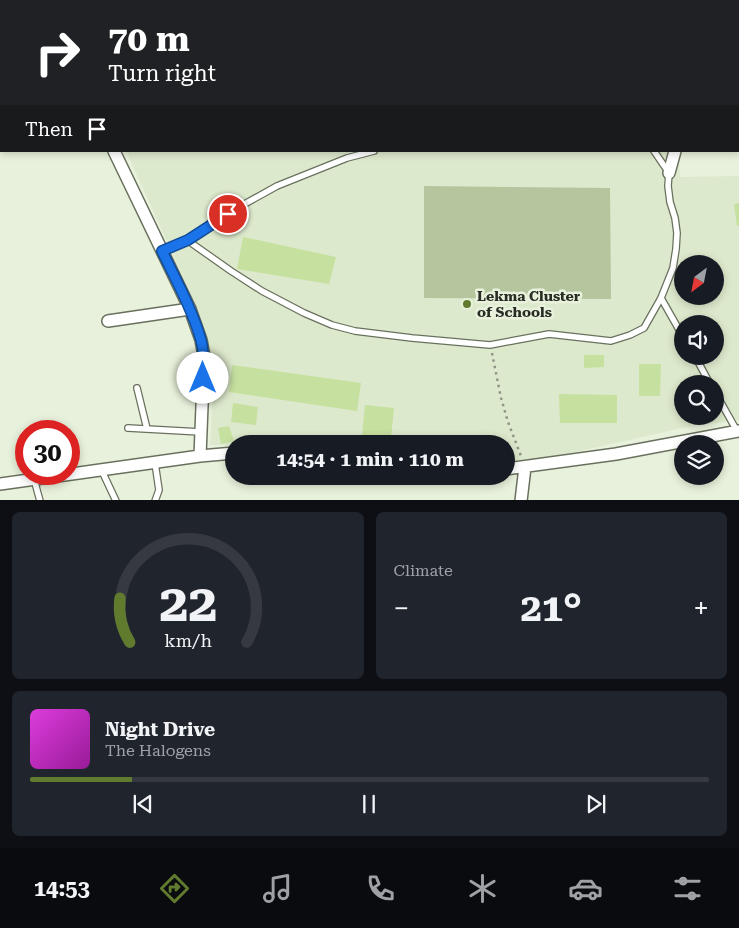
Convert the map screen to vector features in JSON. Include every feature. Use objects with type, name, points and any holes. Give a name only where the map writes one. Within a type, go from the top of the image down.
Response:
[{"type":"street","points":[[114,152],[190,309],[201,340],[204,356],[200,456]]},
{"type":"street","points":[[669,173],[675,152]]},
{"type":"street","points":[[108,321],[190,309]]},
{"type":"street","points":[[515,468],[616,454],[738,431]]},
{"type":"street","points":[[80,472],[225,453]]},
{"type":"street","points":[[521,500],[524,467]]},
{"type":"street","points":[[0,484],[15,482]]},
{"type":"lane","points":[[162,251],[188,240],[241,206],[277,186],[347,158],[370,152]]},
{"type":"lane","points":[[188,240],[262,291],[304,313],[332,325],[355,331],[490,345],[549,334],[611,340],[630,335],[644,328],[662,298],[673,268],[677,233],[670,202],[669,173],[655,152]]},
{"type":"lane","points":[[662,298],[674,320]]},
{"type":"lane","points":[[137,388],[147,429]]},
{"type":"lane","points":[[724,407],[738,431]]},
{"type":"lane","points":[[128,428],[201,432]]},
{"type":"lane","points":[[154,500],[159,490],[155,463]]},
{"type":"lane","points":[[101,469],[116,500]]},
{"type":"lane","points":[[36,485],[40,500]]},
{"type":"path","points":[[490,345],[501,398],[524,467]]},
{"type":"shaded area","name":"Lekma Cluster of Schools","points":[[126,152],[679,152],[680,177],[739,176],[739,420],[724,422],[724,375],[674,375],[674,425],[702,425],[540,460],[515,461],[515,435],[225,435],[225,445],[210,445],[214,367],[199,312]]},
{"type":"shaded area","points":[[424,186],[610,188],[611,299],[424,298]]},
{"type":"building","points":[[739,203],[739,225],[737,226],[734,204]]},
{"type":"building","points":[[243,237],[336,257],[329,284],[237,269]]},
{"type":"building","points":[[584,355],[604,355],[604,367],[584,368]]},
{"type":"building","points":[[639,364],[661,364],[660,396],[639,396]]},
{"type":"building","points":[[232,365],[361,383],[357,411],[229,392]]},
{"type":"building","points":[[559,394],[617,395],[617,423],[560,423]]},
{"type":"building","points":[[233,403],[258,407],[256,425],[231,422]]},
{"type":"building","points":[[365,405],[394,408],[391,435],[362,435]]},
{"type":"building","points":[[229,426],[232,435],[225,435],[225,443],[221,444],[218,428]]},
{"type":"place","name":"Lekma Cluster of Schools","points":[[467,304]]},
{"type":"route","points":[[203,378],[204,356],[201,340],[190,309],[162,251],[188,240],[228,214]]}]
